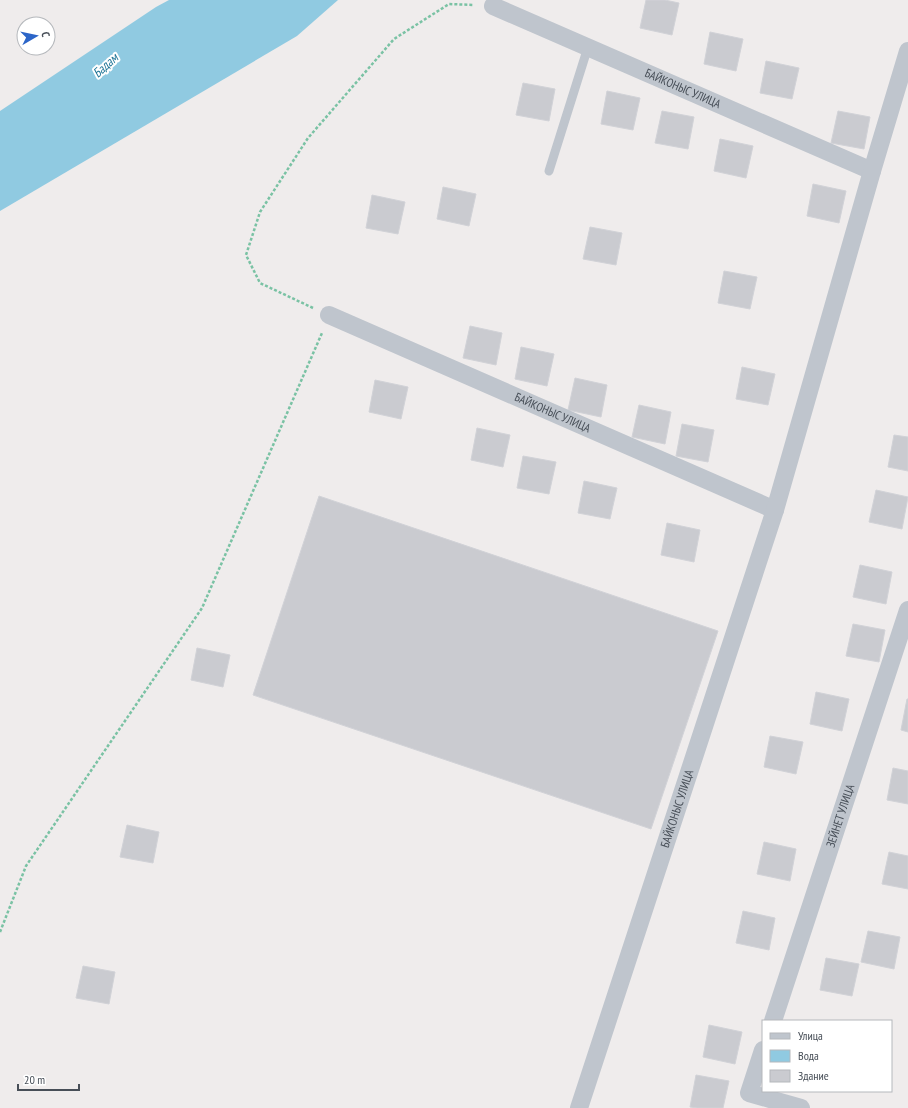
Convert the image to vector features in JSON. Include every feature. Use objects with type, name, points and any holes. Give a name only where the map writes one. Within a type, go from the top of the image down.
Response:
[{"type":"street","name":"БАЙКОНЫС УЛИЦА","points":[[493,6],[872,171]]},
{"type":"street","name":"БАЙКОНЫС УЛИЦА","points":[[580,1108],[775,510],[908,51]]},
{"type":"street","name":"БАЙКОНЫС УЛИЦА","points":[[329,315],[775,510]]},
{"type":"street","name":"ЗЕЙНЕТ УЛИЦА","points":[[772,1020],[908,610]]},
{"type":"street","points":[[762,1053],[749,1093],[800,1108]]},
{"type":"lane","points":[[549,171],[588,47]]},
{"type":"path","points":[[0,932],[26,866],[202,608],[329,315],[260,283],[246,255],[260,212],[308,138],[394,39],[449,4],[493,6]]},
{"type":"water","name":"Бадам","points":[[169,0],[338,0],[297,36],[0,211],[0,111],[156,7]]},
{"type":"building","points":[[646,0],[665,0],[679,3],[672,35],[640,28]]},
{"type":"building","points":[[710,32],[743,39],[736,71],[704,64]]},
{"type":"building","points":[[766,61],[799,68],[792,99],[760,93]]},
{"type":"building","points":[[523,83],[555,89],[549,121],[516,115]]},
{"type":"building","points":[[607,91],[640,98],[633,130],[601,124]]},
{"type":"building","points":[[662,111],[694,117],[688,149],[655,143]]},
{"type":"building","points":[[838,111],[870,117],[864,149],[831,143]]},
{"type":"building","points":[[720,139],[753,146],[746,178],[714,171]]},
{"type":"building","points":[[813,184],[846,191],[839,223],[807,216]]},
{"type":"building","points":[[443,187],[476,194],[469,226],[437,219]]},
{"type":"building","points":[[372,195],[405,202],[398,234],[366,228]]},
{"type":"building","points":[[590,227],[622,233],[616,265],[583,259]]},
{"type":"building","points":[[724,271],[757,277],[750,309],[718,303]]},
{"type":"building","points":[[470,326],[502,333],[496,365],[463,358]]},
{"type":"building","points":[[521,347],[554,354],[547,386],[515,379]]},
{"type":"building","points":[[742,367],[775,374],[768,405],[736,399]]},
{"type":"building","points":[[575,378],[607,385],[601,417],[568,410]]},
{"type":"building","points":[[375,380],[408,387],[401,419],[369,412]]},
{"type":"building","points":[[639,405],[671,412],[665,444],[632,437]]},
{"type":"building","points":[[682,424],[714,430],[708,462],[676,456]]},
{"type":"building","points":[[477,428],[510,435],[503,467],[471,460]]},
{"type":"building","points":[[894,435],[908,437],[908,471],[888,467]]},
{"type":"building","points":[[523,456],[556,462],[549,494],[517,488]]},
{"type":"building","points":[[584,481],[617,488],[610,519],[578,513]]},
{"type":"building","points":[[876,490],[908,497],[902,529],[869,522]]},
{"type":"building","points":[[319,496],[718,631],[651,829],[253,695]]},
{"type":"building","points":[[667,523],[700,530],[694,562],[661,555]]},
{"type":"building","points":[[860,565],[892,572],[886,604],[853,597]]},
{"type":"building","points":[[853,624],[885,630],[879,662],[846,656]]},
{"type":"building","points":[[197,648],[230,655],[223,687],[191,680]]},
{"type":"building","points":[[816,692],[849,699],[842,731],[810,724]]},
{"type":"building","points":[[908,699],[908,732],[901,730]]},
{"type":"building","points":[[770,736],[803,742],[796,774],[764,767]]},
{"type":"building","points":[[893,768],[908,771],[908,804],[887,800]]},
{"type":"building","points":[[127,825],[159,832],[153,863],[120,857]]},
{"type":"building","points":[[764,842],[796,849],[790,881],[757,874]]},
{"type":"building","points":[[889,852],[908,856],[908,889],[882,884]]},
{"type":"building","points":[[743,911],[775,918],[769,950],[736,943]]},
{"type":"building","points":[[868,931],[900,937],[894,969],[861,962]]},
{"type":"building","points":[[826,958],[859,964],[852,996],[820,990]]},
{"type":"building","points":[[83,966],[115,972],[109,1004],[76,998]]},
{"type":"building","points":[[709,1025],[742,1032],[735,1064],[703,1057]]},
{"type":"building","points":[[696,1075],[729,1081],[723,1108],[690,1107]]}]
